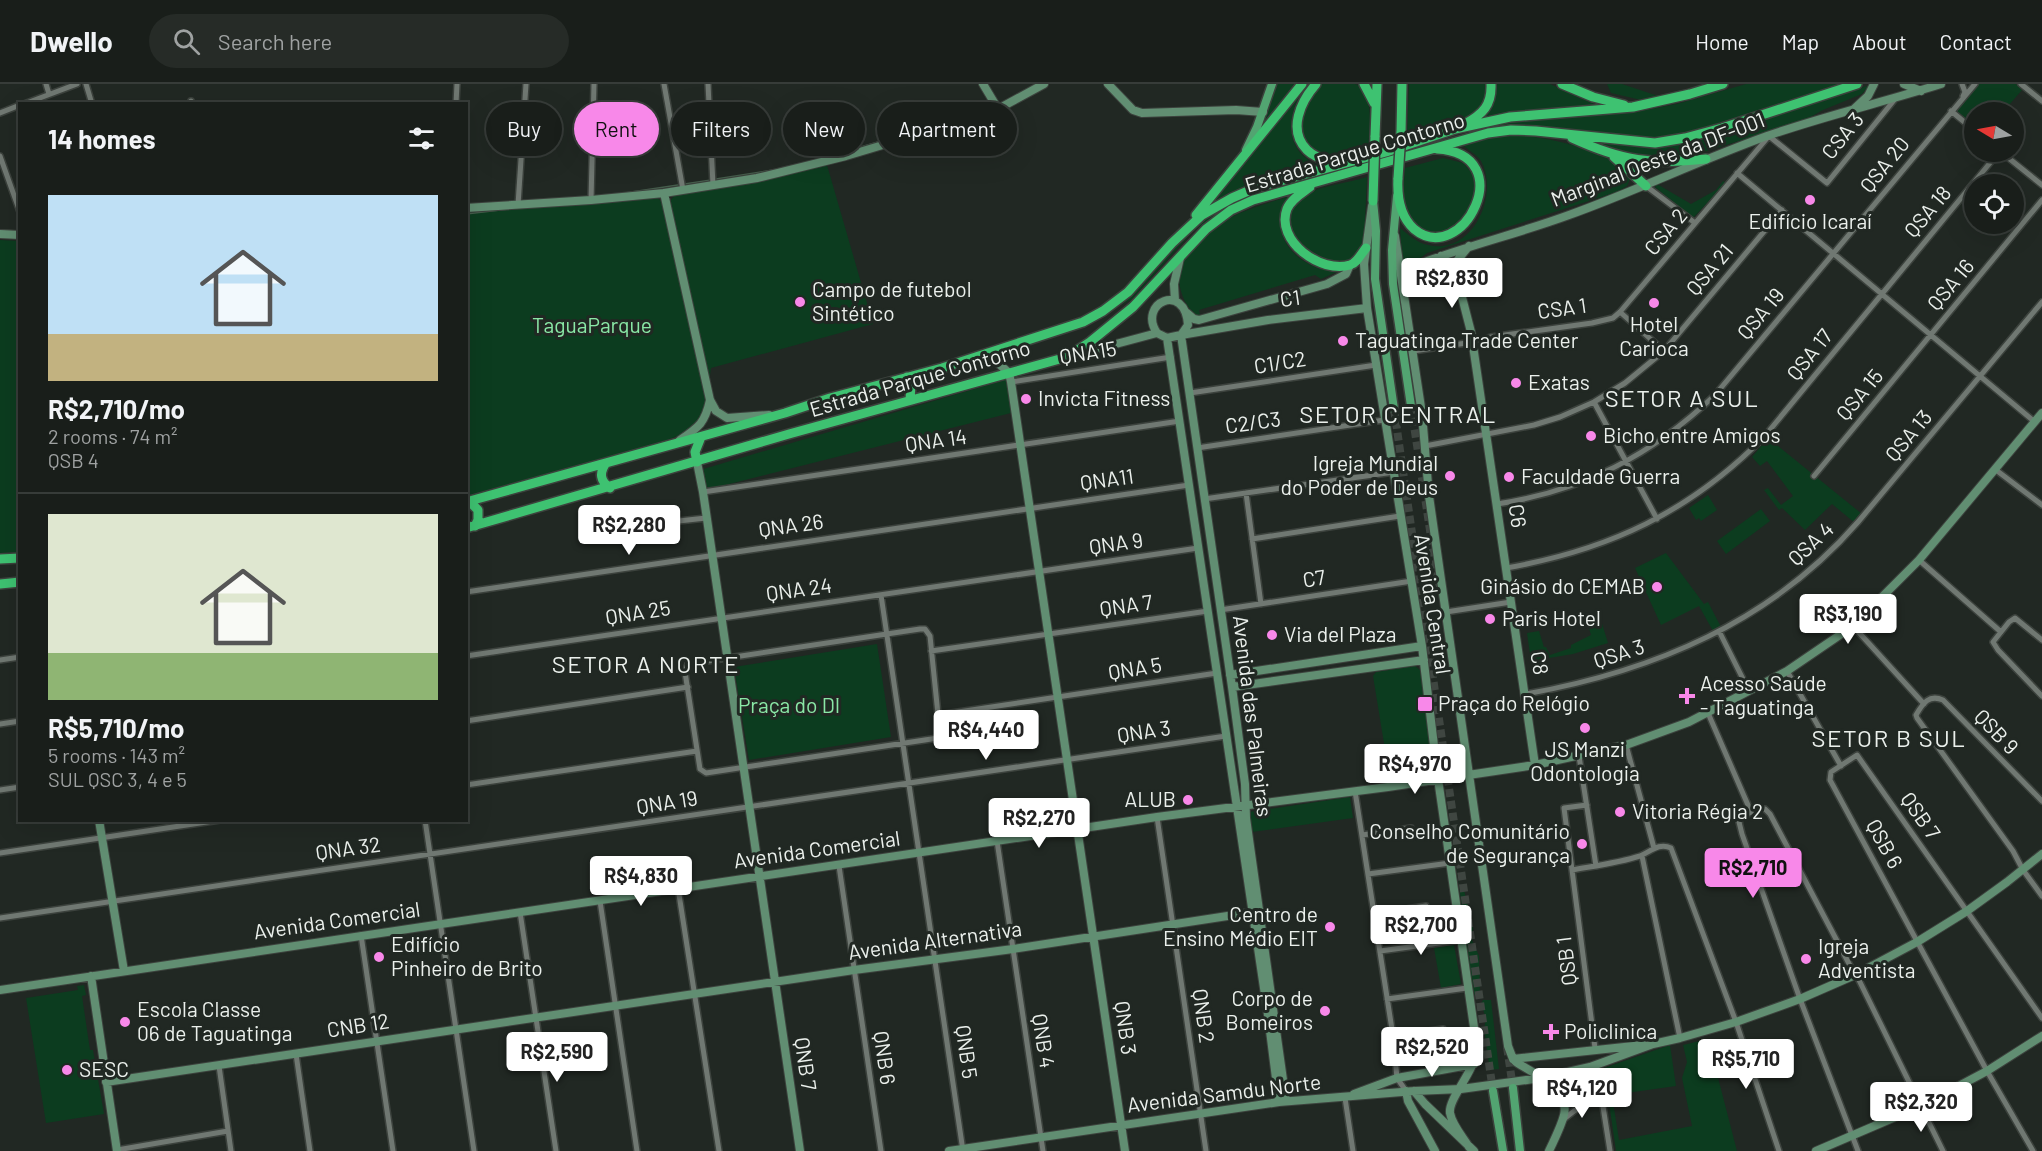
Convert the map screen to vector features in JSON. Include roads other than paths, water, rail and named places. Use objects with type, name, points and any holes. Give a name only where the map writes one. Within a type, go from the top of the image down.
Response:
[{"type":"highway","points":[[1172,243],[1302,84]]},
{"type":"highway","points":[[1316,84],[1301,106],[1298,117],[1298,134],[1301,142],[1313,154],[1337,165]]},
{"type":"highway","points":[[1364,84],[1373,100],[1376,113]]},
{"type":"highway","points":[[1373,201],[1377,84]]},
{"type":"highway","points":[[1402,84],[1397,195],[1411,225],[1426,236],[1437,237],[1447,235],[1466,222],[1478,201],[1480,188],[1479,175],[1474,165],[1466,157],[1454,151],[1431,149]]},
{"type":"highway","points":[[1455,129],[1482,113],[1489,105],[1492,95],[1491,84]]},
{"type":"highway","points":[[1562,84],[1593,97],[1633,107]]},
{"type":"highway","name":"Estrada Parque Contorno","points":[[468,502],[783,414],[830,398],[1064,330],[1103,311],[1128,292],[1172,243],[1202,215],[1255,188],[1386,152],[1455,129],[1510,117],[1633,107],[1723,84]]},
{"type":"highway","name":"Estrada Parque Contorno","points":[[471,527],[910,400],[1010,377],[1067,357],[1133,308],[1206,228],[1231,210],[1253,200],[1469,137],[1511,130],[1655,143],[1668,142],[1722,128],[1857,84]]},
{"type":"highway","points":[[1565,135],[1612,155],[1656,162],[1706,159]]},
{"type":"highway","points":[[1612,155],[1646,186]]},
{"type":"highway","points":[[1315,183],[1291,202],[1287,210],[1285,218],[1290,237],[1301,250],[1316,261],[1328,265],[1350,265],[1366,248]]},
{"type":"highway","points":[[907,377],[911,384],[910,400]]},
{"type":"highway","points":[[697,462],[696,452],[701,437]]},
{"type":"highway","points":[[606,464],[601,477],[610,488]]},
{"type":"highway","points":[[468,502],[478,510],[478,520],[471,527]]},
{"type":"highway","points":[[0,559],[18,558]]},
{"type":"highway","points":[[0,584],[18,582]]},
{"type":"main road","points":[[983,84],[994,102]]},
{"type":"main road","points":[[1012,102],[1044,84]]},
{"type":"main road","points":[[1108,84],[1132,110],[1142,113],[1236,110],[1263,112]]},
{"type":"main road","points":[[1244,155],[1263,112],[1272,84]]},
{"type":"main road","points":[[1853,110],[1868,96],[1874,84]]},
{"type":"main road","points":[[1904,84],[1921,91]]},
{"type":"main road","name":"Marginal Oeste da DF-001","points":[[1403,291],[1405,280],[1412,269],[1441,256],[1566,217],[1646,186],[1706,159],[1769,136],[1941,84]]},
{"type":"main road","points":[[468,208],[664,193],[757,178],[877,147]]},
{"type":"main road","points":[[664,193],[710,400],[716,411],[727,418],[783,414]]},
{"type":"main road","points":[[1397,195],[1392,250],[1393,284],[1412,406]]},
{"type":"main road","points":[[1373,201],[1377,231],[1376,279],[1394,409]]},
{"type":"main road","name":"Avenida Central","points":[[1373,201],[1364,264],[1367,308],[1412,580],[1441,779],[1450,863],[1477,1048],[1474,1064]]},
{"type":"main road","name":"Avenida Central","points":[[1394,230],[1413,351],[1429,496],[1468,775],[1508,1046],[1513,1059]]},
{"type":"main road","points":[[0,234],[18,235]]},
{"type":"main road","points":[[1455,270],[1456,262],[1469,246]]},
{"type":"main road","points":[[1441,256],[1451,262],[1460,282],[1473,342]]},
{"type":"main road","points":[[1175,301],[1174,284],[1179,258]]},
{"type":"main road","points":[[1187,313],[1199,320],[1327,284],[1346,274],[1350,265]]},
{"type":"main road","points":[[1167,300],[1183,305],[1187,313],[1188,325],[1181,335],[1167,338],[1157,333],[1152,326],[1151,318],[1154,310],[1167,300]]},
{"type":"main road","name":"C1","points":[[1181,335],[1367,308]]},
{"type":"main road","points":[[1215,315],[1218,329]]},
{"type":"main road","points":[[1067,357],[1157,333]]},
{"type":"main road","name":"Avenida das Palmeiras","points":[[1181,335],[1241,752],[1256,911]]},
{"type":"main road","name":"Avenida das Palmeiras","points":[[1167,338],[1237,808],[1272,1014],[1283,1101]]},
{"type":"main road","name":"C6","points":[[1473,342],[1511,602]]},
{"type":"main road","points":[[987,353],[1010,377]]},
{"type":"main road","points":[[1173,372],[1175,368],[1180,367],[1186,373]]},
{"type":"main road","name":"QNB 3","points":[[1010,377],[1125,1151]]},
{"type":"main road","points":[[676,443],[699,427],[706,416],[710,400]]},
{"type":"main road","points":[[1441,779],[1535,765],[1626,745],[1682,725],[1787,671],[1853,626],[1919,560],[2042,413]]},
{"type":"main road","points":[[1184,450],[1194,467],[1198,464]]},
{"type":"main road","name":"QNB 7","points":[[697,462],[800,1151]]},
{"type":"main road","points":[[1195,520],[1200,514],[1207,519]]},
{"type":"main road","points":[[1201,569],[1208,574],[1214,568]]},
{"type":"main road","name":"C8","points":[[1511,602],[1535,765]]},
{"type":"main road","points":[[1211,631],[1218,625],[1223,628]]},
{"type":"main road","points":[[1230,675],[1422,646]]},
{"type":"main road","points":[[1368,654],[1370,668]]},
{"type":"main road","points":[[1232,687],[1424,660]]},
{"type":"main road","points":[[1311,663],[1307,667],[1312,676]]},
{"type":"main road","points":[[1297,665],[1298,678]]},
{"type":"main road","points":[[1229,754],[1235,756],[1241,752]]},
{"type":"main road","name":"Avenida Comercial","points":[[0,990],[997,841],[1441,779]]},
{"type":"main road","points":[[99,822],[124,971]]},
{"type":"main road","points":[[1513,1059],[1595,1048],[1653,1044],[1736,1022],[1800,999],[1856,974],[1917,942],[2023,870],[2042,854]]},
{"type":"main road","name":"Avenida Alternativa","points":[[615,1006],[1013,949],[1256,911]]},
{"type":"main road","points":[[91,976],[117,1150]]},
{"type":"main road","name":"CNB 12","points":[[106,1082],[615,1006]]},
{"type":"main road","points":[[1816,1151],[1921,1106],[1987,1071],[2042,1036]]},
{"type":"main road","name":"Avenida Samdu Norte","points":[[950,1151],[1283,1101],[1503,1084],[1590,1067],[1653,1044]]},
{"type":"main road","points":[[1590,1067],[1595,1048]]},
{"type":"main road","points":[[1513,1059],[1553,1085],[1562,1096],[1565,1106],[1563,1120],[1549,1151]]},
{"type":"main road","points":[[1345,1098],[1397,1078],[1474,1064]]},
{"type":"main road","points":[[1472,1149],[1450,1115],[1453,1099],[1474,1064]]},
{"type":"main road","points":[[1513,1088],[1520,1151]]},
{"type":"main road","points":[[1410,1091],[1472,1149]]},
{"type":"main road","points":[[1410,1091],[1412,1109],[1435,1151]]},
{"type":"main road","points":[[1493,1091],[1503,1151]]},
{"type":"street","points":[[46,84],[49,94]]},
{"type":"street","points":[[29,102],[77,84]]},
{"type":"street","points":[[86,84],[91,102]]},
{"type":"street","points":[[456,102],[457,84]]},
{"type":"street","points":[[518,204],[526,84]]},
{"type":"street","points":[[591,200],[594,84]]},
{"type":"street","points":[[664,84],[683,190]]},
{"type":"street","points":[[708,84],[713,185]]},
{"type":"street","points":[[1962,84],[1965,92],[1962,99]]},
{"type":"street","name":"QSA 20","points":[[1833,254],[1975,84]]},
{"type":"street","points":[[2022,84],[2042,101]]},
{"type":"street","name":"CSA 3","points":[[1769,136],[1827,183],[1894,99]]},
{"type":"street","points":[[0,112],[18,106]]},
{"type":"street","points":[[1951,111],[1964,121]]},
{"type":"street","points":[[1769,136],[1737,173],[2035,422]]},
{"type":"street","points":[[0,156],[18,206]]},
{"type":"street","name":"QSA 18","points":[[1882,294],[1992,162]]},
{"type":"street","points":[[2013,162],[2042,185]]},
{"type":"street","name":"CSA 2","points":[[1620,312],[1737,173]]},
{"type":"street","points":[[1646,186],[1695,223]]},
{"type":"street","name":"QSA 16","points":[[1930,334],[2042,200]]},
{"type":"street","name":"QSA 21","points":[[1425,446],[1534,425],[1560,417],[1594,402],[1625,383],[1664,351],[1782,210]]},
{"type":"street","name":"QSA 19","points":[[1497,504],[1535,498],[1596,477],[1627,461],[1685,423],[1715,395],[1833,254]]},
{"type":"street","name":"QSA 17","points":[[1506,568],[1569,555],[1618,537],[1657,519],[1706,489],[1737,464],[1764,437],[1882,294]]},
{"type":"street","name":"QSA 13","points":[[1862,517],[2042,302]]},
{"type":"street","points":[[1620,312],[1664,351]]},
{"type":"street","name":"CSA 1","points":[[1413,351],[1592,323],[1612,318],[1620,312]]},
{"type":"street","name":"QSA 15","points":[[1814,476],[1930,334]]},
{"type":"street","name":"QNA15","points":[[1010,377],[1171,357]]},
{"type":"street","name":"C1/C2","points":[[1190,393],[1376,365]]},
{"type":"street","points":[[1594,402],[1657,519]]},
{"type":"street","name":"C2/C3","points":[[1197,448],[1384,420]]},
{"type":"street","name":"QNA 14","points":[[703,492],[1180,421]]},
{"type":"street","points":[[1996,470],[2042,505]]},
{"type":"street","points":[[1204,499],[1394,472]]},
{"type":"street","name":"QNA11","points":[[874,531],[1189,484]]},
{"type":"street","points":[[1246,493],[1261,604]]},
{"type":"street","points":[[1252,539],[1400,516]]},
{"type":"street","name":"QSA 4","points":[[1719,631],[1752,612],[1806,574],[1841,541],[1862,517]]},
{"type":"street","points":[[624,527],[706,518]]},
{"type":"street","name":"QNA 26","points":[[468,592],[874,531]]},
{"type":"street","name":"QNA 9","points":[[881,595],[1198,548]]},
{"type":"street","points":[[1919,560],[2001,632]]},
{"type":"street","name":"C7","points":[[1220,610],[1412,580]]},
{"type":"street","name":"QNA 24","points":[[721,617],[881,595]]},
{"type":"street","name":"QNB 5","points":[[881,595],[963,1150]]},
{"type":"street","points":[[1446,612],[1511,602]]},
{"type":"street","name":"QNA 7","points":[[932,651],[1208,611]]},
{"type":"street","name":"QNA 25","points":[[468,656],[721,617]]},
{"type":"street","points":[[2042,640],[2015,618],[1993,642],[2042,696]]},
{"type":"street","points":[[1853,626],[1924,704],[1916,714],[1917,718],[2013,851],[2023,870],[2042,896]]},
{"type":"street","points":[[925,629],[930,636],[940,734],[938,738],[706,773],[700,769],[685,672],[688,664],[886,634],[925,629]]},
{"type":"street","points":[[1719,631],[1749,691]]},
{"type":"street","name":"QSA 3","points":[[1526,694],[1574,685],[1631,669],[1682,650],[1719,631]]},
{"type":"street","points":[[0,660],[18,657]]},
{"type":"street","points":[[1787,671],[1841,766]]},
{"type":"street","name":"QNA 5","points":[[938,715],[1217,673]]},
{"type":"street","points":[[468,720],[688,687]]},
{"type":"street","name":"QSB 9","points":[[1924,704],[1935,697],[1943,700],[2042,801]]},
{"type":"street","points":[[1707,713],[1751,812]]},
{"type":"street","points":[[0,724],[18,721]]},
{"type":"street","name":"QNA 3","points":[[909,785],[1226,736]]},
{"type":"street","points":[[1626,745],[1654,848]]},
{"type":"street","points":[[468,785],[697,751]]},
{"type":"street","name":"QSB 7","points":[[1841,766],[1857,755],[1966,910]]},
{"type":"street","points":[[1579,756],[1596,866]]},
{"type":"street","name":"QSB 6","points":[[1841,766],[1831,772],[1830,780],[1917,942]]},
{"type":"street","name":"QNA 19","points":[[431,855],[909,785]]},
{"type":"street","points":[[0,790],[18,787]]},
{"type":"street","points":[[1355,791],[1393,1036],[1397,1078],[1410,1091]]},
{"type":"street","name":"QSB 1","points":[[1587,805],[1564,808],[1595,1048]]},
{"type":"street","points":[[1858,1151],[1800,999],[1740,826],[1741,819],[1751,812],[1765,809],[1770,814],[1856,974],[1942,1151]]},
{"type":"street","name":"QNB 2","points":[[1157,818],[1206,1151]]},
{"type":"street","points":[[0,853],[207,822]]},
{"type":"street","points":[[426,822],[474,1151]]},
{"type":"street","points":[[1362,835],[1412,828]]},
{"type":"street","name":"QNB 4","points":[[997,841],[1043,1151]]},
{"type":"street","points":[[1572,870],[1642,855],[1665,845],[1673,851],[1736,1022],[1779,1151]]},
{"type":"street","name":"QNA 32","points":[[0,918],[431,855]]},
{"type":"street","points":[[1642,855],[1680,1038]]},
{"type":"street","points":[[1368,874],[1450,863]]},
{"type":"street","name":"QNB 6","points":[[839,866],[881,1151]]},
{"type":"street","points":[[678,888],[719,1151]]},
{"type":"street","points":[[600,901],[637,1151]]},
{"type":"street","points":[[1374,914],[1426,906]]},
{"type":"street","points":[[1966,910],[2042,1018]]},
{"type":"street","points":[[520,912],[555,1151]]},
{"type":"street","points":[[362,935],[393,1151]]},
{"type":"street","points":[[1380,951],[1461,940]]},
{"type":"street","points":[[1917,942],[2033,1151]]},
{"type":"street","points":[[1387,999],[1467,988]]},
{"type":"street","points":[[1393,1036],[1443,1029]]},
{"type":"street","points":[[296,1054],[310,1151]]},
{"type":"street","points":[[219,1065],[231,1151]]},
{"type":"street","points":[[1590,1067],[1599,1081],[1610,1151]]},
{"type":"street","points":[[1345,1098],[1353,1151]]},
{"type":"street","points":[[1563,1120],[1580,1106],[1590,1102],[1603,1104]]},
{"type":"street","points":[[117,1150],[228,1131]]},
{"type":"waterway","points":[[819,159],[877,142]]},
{"type":"waterway","points":[[716,179],[773,170]]},
{"type":"waterway","points":[[618,194],[711,180]]},
{"type":"waterway","points":[[468,214],[509,209]]},
{"type":"waterway","points":[[0,230],[18,231]]},
{"type":"tunnel","points":[[1411,406],[1439,589]]},
{"type":"tunnel","points":[[1394,409],[1493,1091]]},
{"type":"tunnel","points":[[1507,1047],[1513,1088]]},
{"type":"place","name":"Edifício Icaraí","points":[[1810,200]]},
{"type":"place","name":"Campo de futebol Sintético","points":[[800,302]]},
{"type":"place","name":"Hotel Carioca","points":[[1654,303]]},
{"type":"place","name":"Taguatinga Trade Center","points":[[1343,341]]},
{"type":"place","name":"Exatas","points":[[1516,383]]},
{"type":"place","name":"Invicta Fitness","points":[[1026,399]]},
{"type":"place","name":"Bicho entre Amigos","points":[[1591,436]]},
{"type":"place","name":"Igreja Mundial do Poder de Deus","points":[[1450,476]]},
{"type":"place","name":"Faculdade Guerra","points":[[1509,477]]},
{"type":"place","name":"Ginásio do CEMAB","points":[[1657,587]]},
{"type":"place","name":"Paris Hotel","points":[[1490,619]]},
{"type":"place","name":"Via del Plaza","points":[[1272,635]]},
{"type":"place","name":"Acesso Saúde - Taguatinga","points":[[1687,696]]},
{"type":"place","name":"Praça do Relógio","points":[[1425,704]]},
{"type":"place","name":"JS Manzi Odontologia","points":[[1585,728]]},
{"type":"place","name":"ALUB","points":[[1188,800]]},
{"type":"place","name":"Vitoria Régia 2","points":[[1620,812]]},
{"type":"place","name":"Conselho Comunitário de Segurança","points":[[1582,844]]},
{"type":"place","name":"Centro de Ensino Médio EIT","points":[[1330,927]]},
{"type":"place","name":"Edifício Pinheiro de Brito","points":[[379,957]]},
{"type":"place","name":"Igreja Adventista","points":[[1806,959]]},
{"type":"place","name":"Corpo de Bomeiros","points":[[1325,1011]]},
{"type":"place","name":"Escola Classe 06 de Taguatinga","points":[[125,1022]]},
{"type":"place","name":"Policlinica","points":[[1551,1032]]},
{"type":"place","name":"SESC","points":[[67,1070]]},
{"type":"district","name":"SETOR A SUL","points":[[1682,399]]},
{"type":"district","name":"SETOR CENTRAL","points":[[1398,415]]},
{"type":"district","name":"SETOR A NORTE","points":[[646,665]]},
{"type":"district","name":"SETOR B SUL","points":[[1889,739]]},
{"type":"park label","name":"TaguaParque","points":[[592,326]]},
{"type":"park label","name":"Praça do DI","points":[[789,706]]}]
